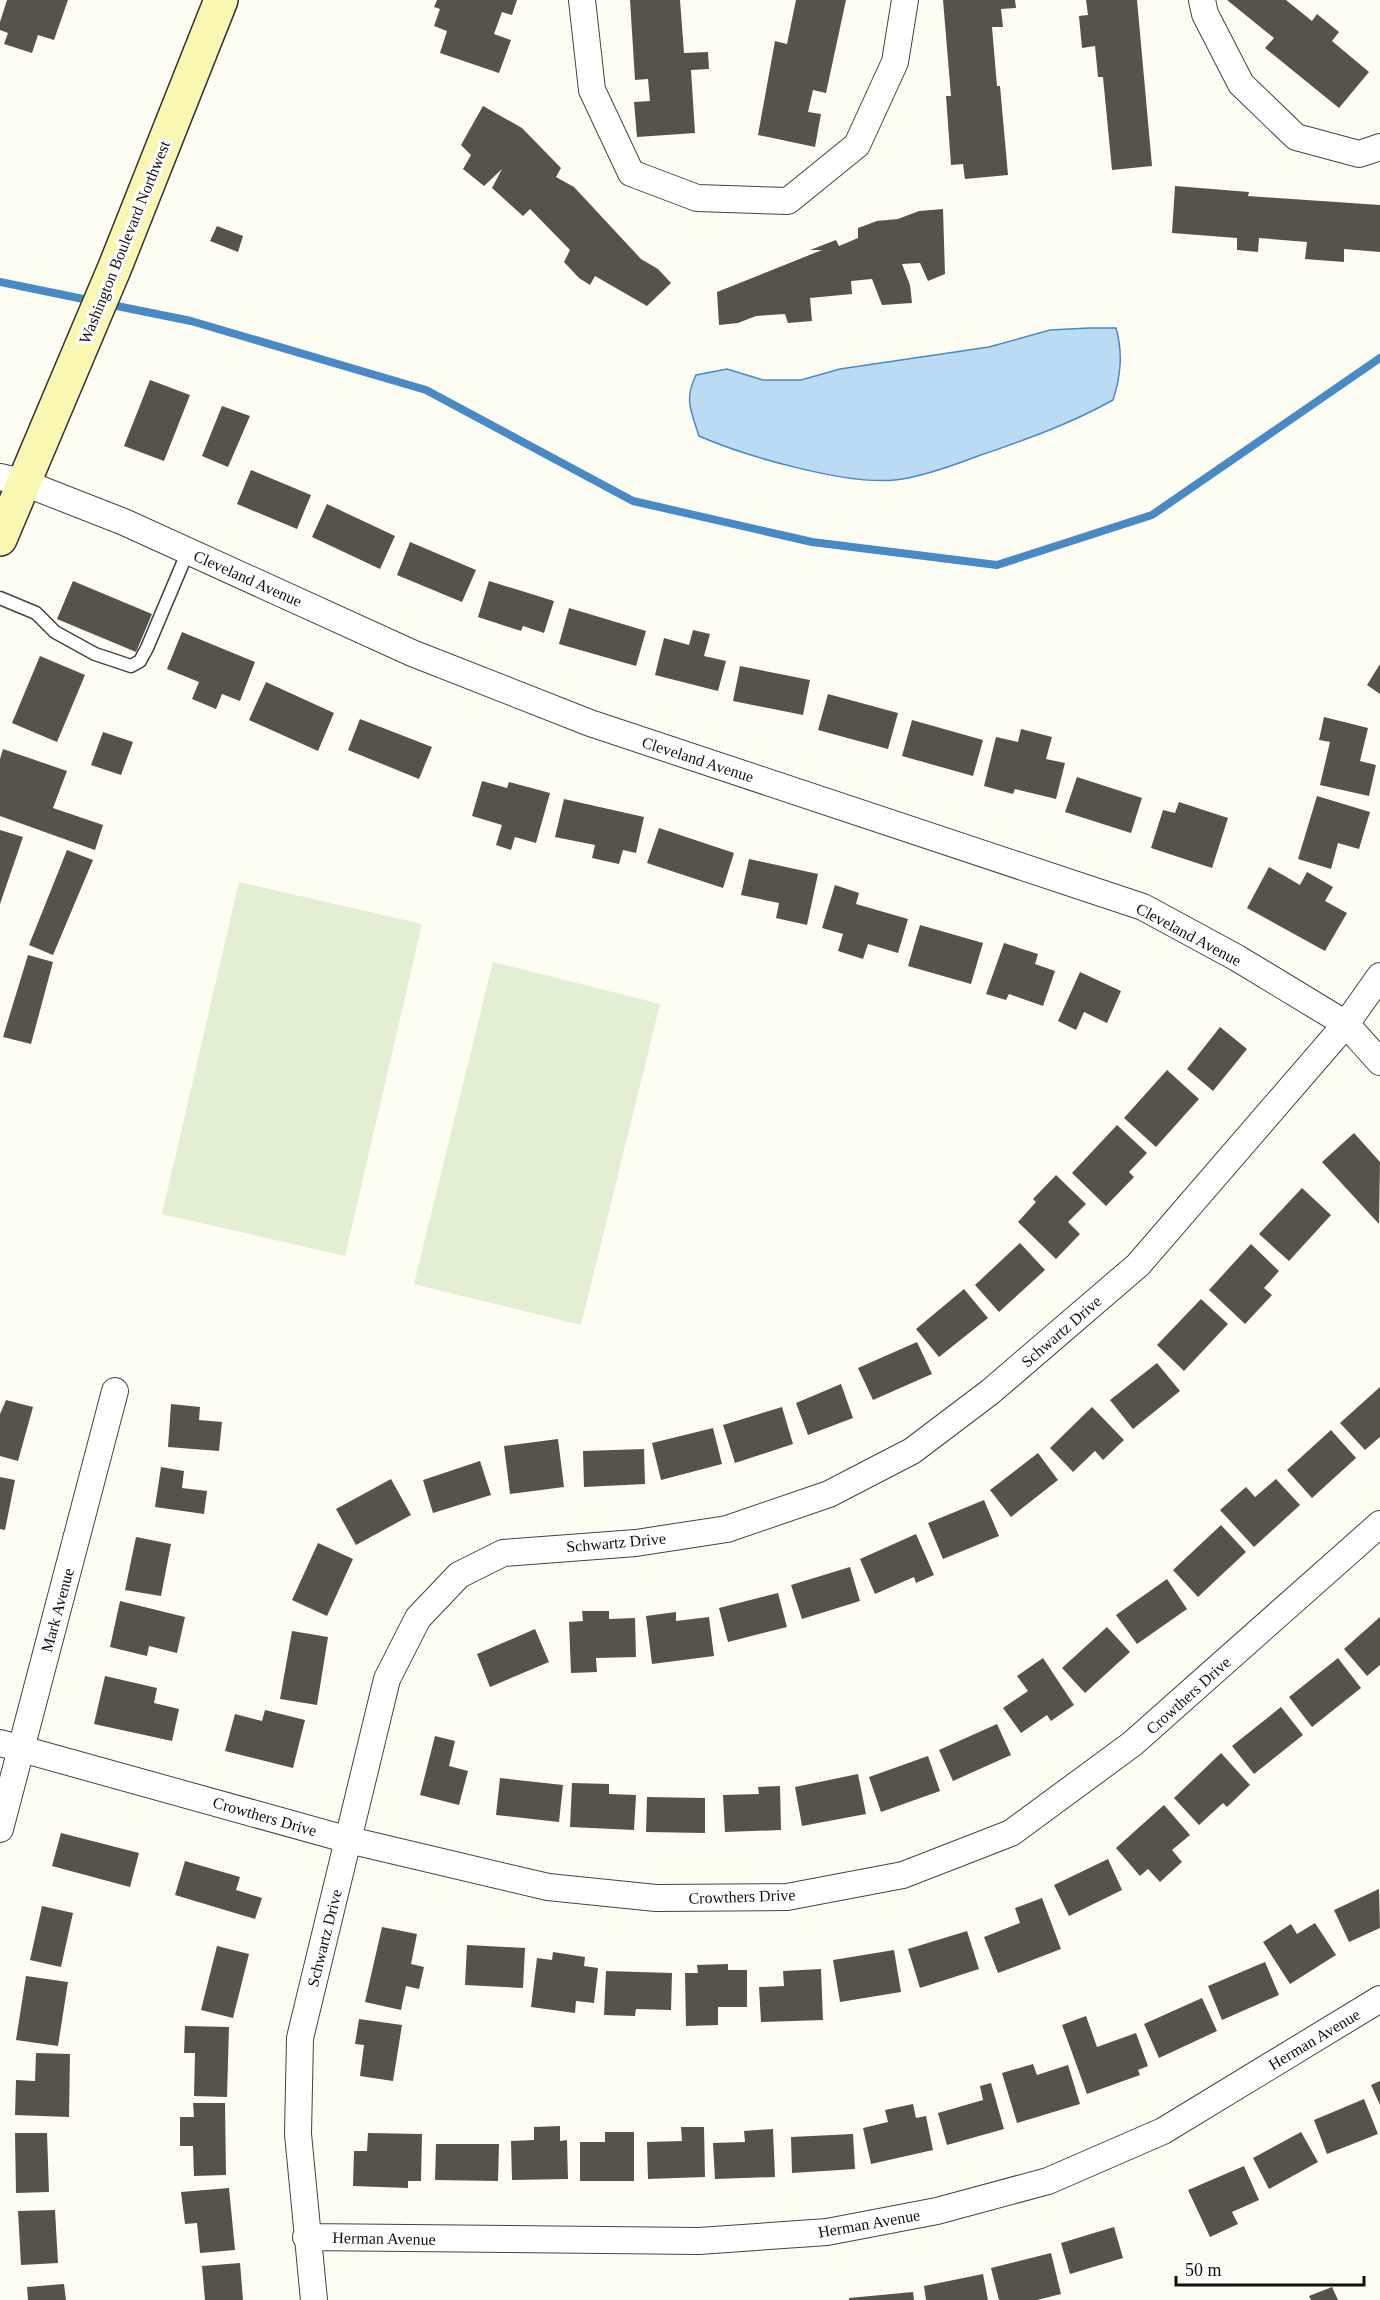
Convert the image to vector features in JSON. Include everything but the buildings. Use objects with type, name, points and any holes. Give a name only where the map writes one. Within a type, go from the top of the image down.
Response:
[{"type":"main road","name":"Washington Boulevard Northwest","points":[[0,539],[11,479],[80,350],[116,267],[221,0]]},
{"type":"street","points":[[582,0],[592,90],[631,173],[697,198],[788,201],[857,145],[896,62],[905,0]]},
{"type":"street","points":[[1202,0],[1205,14],[1241,84],[1296,137],[1359,154],[1380,147]]},
{"type":"street","name":"Cleveland Avenue","points":[[11,479],[124,522],[412,653],[590,723],[1143,907],[1237,958],[1346,1024],[1380,1062]]},
{"type":"street","name":"Schwartz Drive","points":[[314,2300],[306,2237],[298,2134],[300,2038],[387,1679],[418,1618],[459,1575],[503,1552],[636,1543],[727,1529],[829,1494],[912,1451],[990,1392],[1138,1265],[1346,1024],[1380,976]]},
{"type":"street","name":"Mark Avenue","points":[[0,1829],[10,1745],[116,1391]]},
{"type":"street","name":"Crowthers Drive","points":[[10,1745],[349,1840],[548,1887],[656,1898],[787,1897],[903,1875],[1011,1833],[1123,1751],[1380,1524]]},
{"type":"street","name":"Herman Avenue","points":[[306,2237],[699,2241],[827,2232],[937,2211],[1047,2181],[1163,2131],[1380,1999]]},
{"type":"lane","points":[[0,598],[36,613],[56,632],[95,654],[131,666],[140,661],[147,648],[188,551]]},
{"type":"green space","points":[[239,882],[422,924],[345,1256],[162,1214]]},
{"type":"green space","points":[[493,962],[660,1004],[581,1325],[414,1284]]},
{"type":"water","points":[[1116,328],[1120,346],[1120,364],[1113,400],[1030,438],[916,476],[895,480],[850,478],[823,474],[768,460],[699,436],[691,412],[690,391],[696,375],[727,369],[763,380],[801,380],[840,369],[989,347],[1050,330]]},
{"type":"waterway","points":[[0,282],[93,301]]},
{"type":"waterway","points":[[107,304],[191,321],[426,390],[633,501],[812,542],[997,565],[1152,515],[1380,358]]}]
